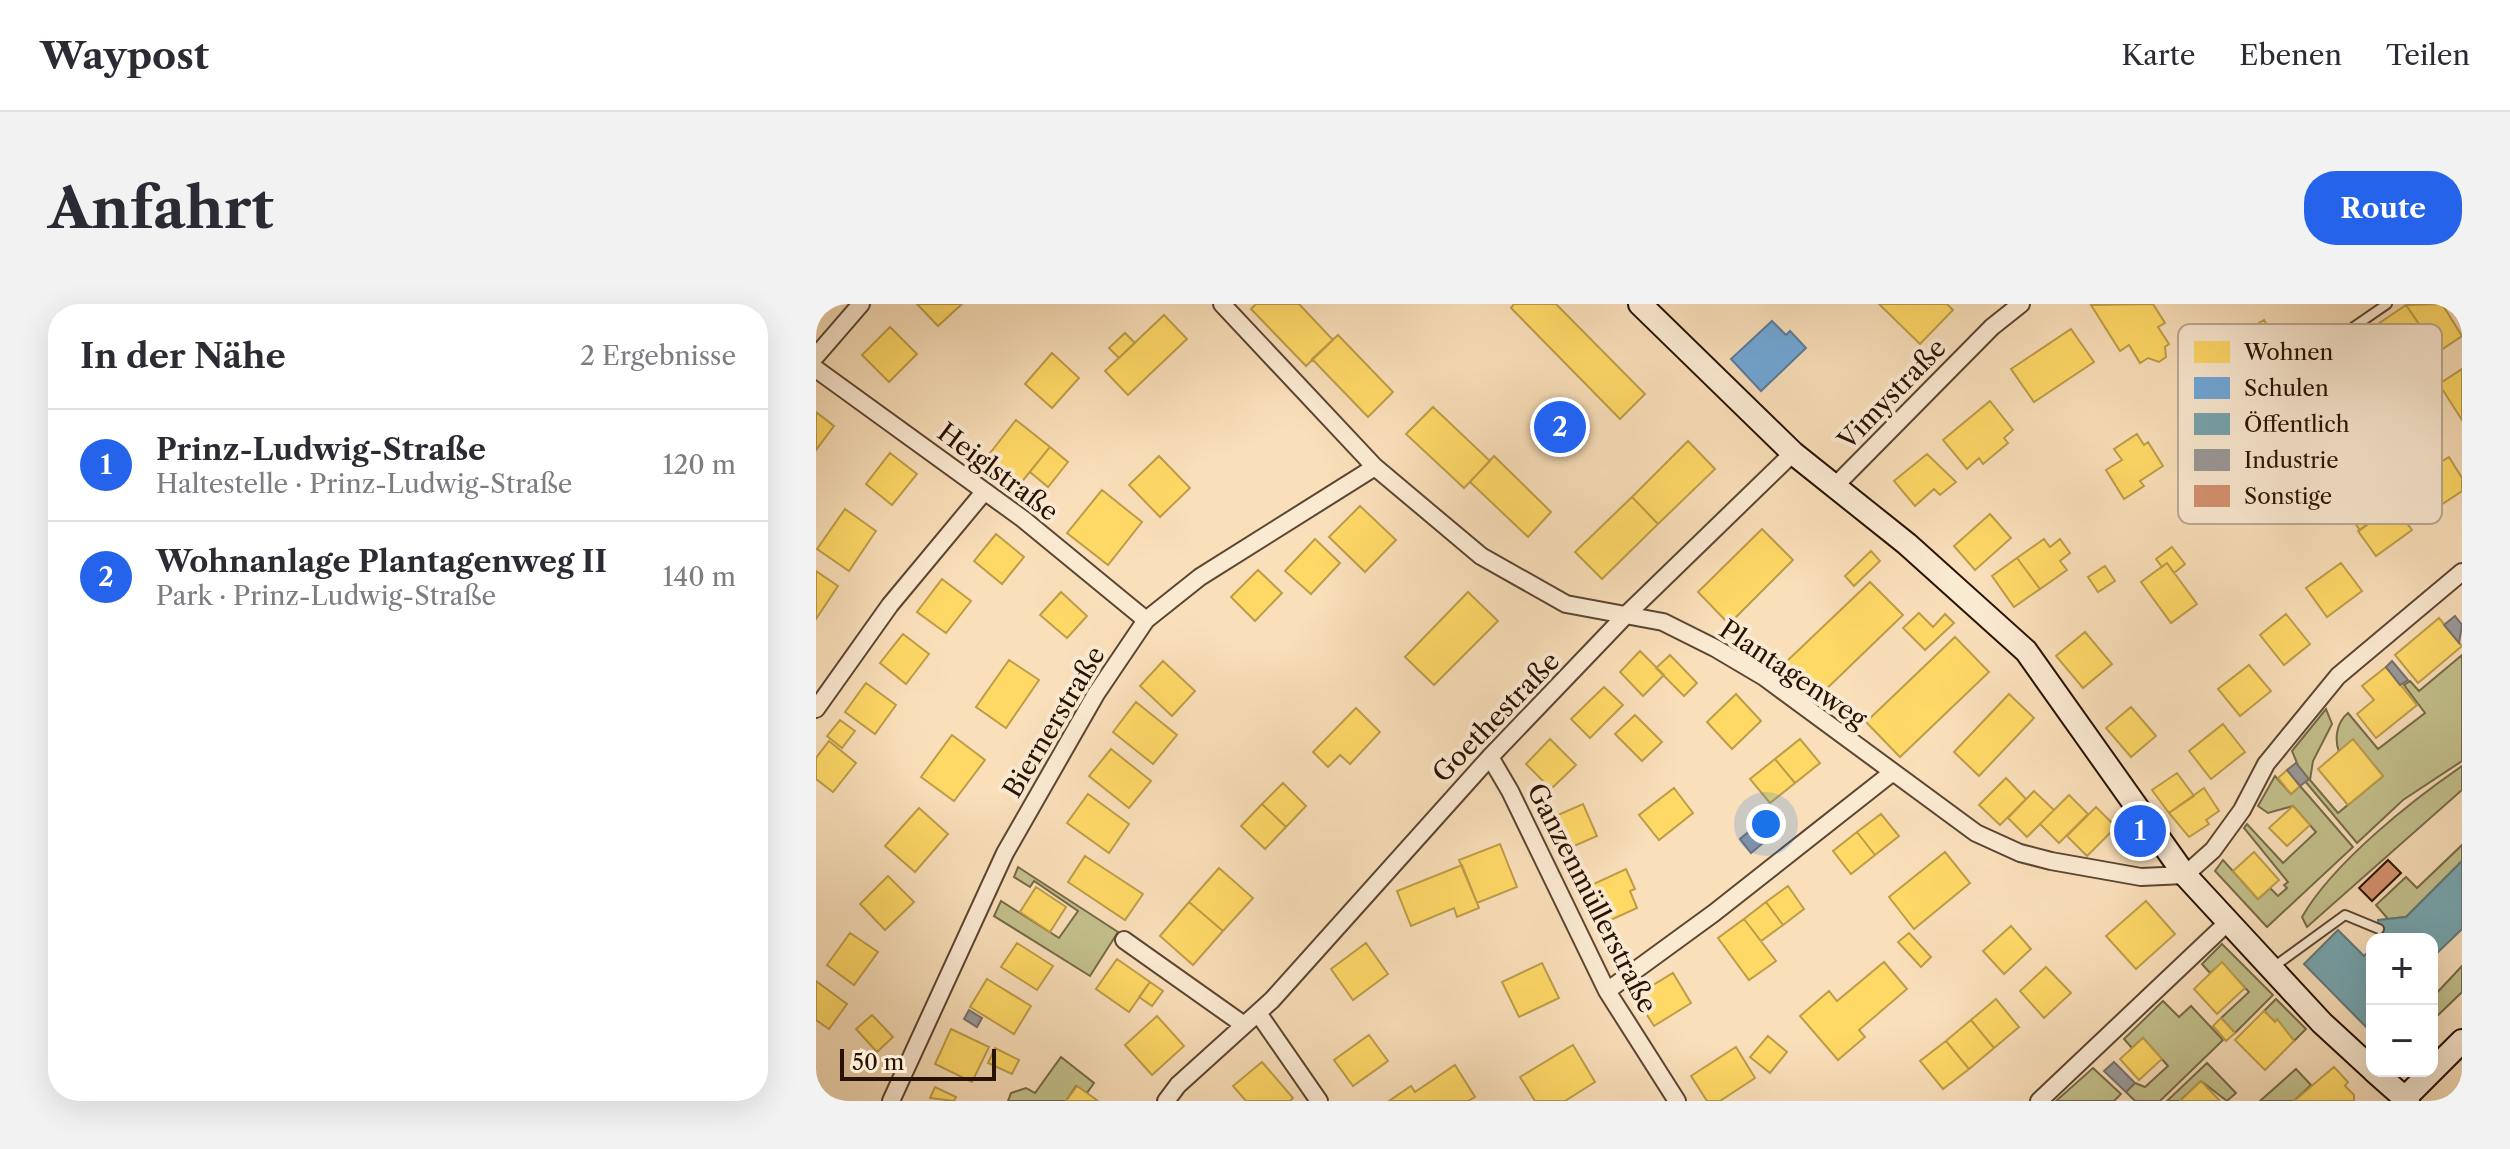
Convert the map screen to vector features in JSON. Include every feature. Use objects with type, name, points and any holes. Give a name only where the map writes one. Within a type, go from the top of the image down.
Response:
[{"type":"street","points":[[816,356],[861,304]]},
{"type":"street","name":"Plantagenweg","points":[[1222,304],[1375,467],[1481,556],[1528,585],[1566,604],[1663,622],[1715,648],[1764,677],[1976,833],[2020,853],[2141,877],[2185,875]]},
{"type":"street","points":[[1640,304],[1793,453],[1907,544],[2026,651],[2185,875],[2270,969],[2366,1063]]},
{"type":"street","name":"Vimystraße","points":[[1834,487],[1981,338],[2021,304]]},
{"type":"street","name":"Heiglstraße","points":[[816,369],[1023,519],[1146,620]]},
{"type":"street","name":"Goethestraße","points":[[1166,1101],[1178,1085],[1258,1013],[1490,757],[1626,615],[1793,453]]},
{"type":"street","name":"Biernerstraße","points":[[891,1101],[1005,853],[1096,694],[1146,620],[1200,577],[1375,467]]},
{"type":"street","points":[[816,709],[890,605],[984,492]]},
{"type":"street","points":[[2185,875],[2213,850],[2242,810],[2266,764],[2330,685],[2378,640],[2462,572]]},
{"type":"street","name":"Ganzenmüllerstraße","points":[[1490,757],[1510,791],[1607,991],[1677,1101]]},
{"type":"street","points":[[1607,991],[1714,913],[1893,772]]},
{"type":"street","points":[[2039,1101],[2227,923]]},
{"type":"street","points":[[1124,940],[1244,1025]]},
{"type":"street","points":[[1258,1013],[1319,1101]]},
{"type":"street","points":[[2380,1077],[2405,1100],[2461,1044]]},
{"type":"lane","points":[[2358,324],[2387,304]]},
{"type":"lane","points":[[2270,969],[2345,915],[2379,929]]},
{"type":"shaded area","points":[[2462,655],[2462,761],[2403,800],[2357,843],[2304,780],[2292,751],[2326,709],[2332,724],[2313,761],[2310,780],[2338,813],[2383,776],[2353,740],[2339,752],[2338,731],[2344,717],[2348,713],[2378,749],[2425,713],[2404,685],[2410,681],[2419,691]]},
{"type":"shaded area","points":[[2462,766],[2462,790],[2307,927],[2302,917],[2316,896],[2353,855],[2397,815]]},
{"type":"shaded area","points":[[2275,776],[2291,794],[2300,786],[2353,847],[2267,927],[2215,871],[2223,860],[2258,899],[2270,888],[2278,896],[2287,888],[2284,885],[2288,882],[2244,828],[2247,824],[2283,863],[2316,832],[2293,806],[2268,813],[2258,806]]},
{"type":"shaded area","points":[[2462,845],[2462,861],[2406,917],[2388,919],[2376,905],[2406,877],[2417,888]]},
{"type":"shaded area","points":[[1018,867],[1118,932],[1090,976],[994,916],[1001,901],[1059,938],[1078,911],[1034,881],[1030,887],[1014,877]]},
{"type":"shaded area","points":[[2222,944],[2273,995],[2235,1033],[2221,1018],[2249,992],[2222,963],[2210,973],[2202,964]]},
{"type":"shaded area","points":[[2462,966],[2462,992],[2438,1015],[2438,992]]},
{"type":"shaded area","points":[[2276,999],[2306,1029],[2294,1041],[2277,1020],[2275,1022],[2264,1011]]},
{"type":"shaded area","points":[[2163,1001],[2179,1017],[2191,1006],[2223,1040],[2160,1101],[2135,1101],[2126,1092],[2135,1083],[2145,1087],[2168,1066],[2143,1038],[2132,1048],[2124,1039]]},
{"type":"shaded area","points":[[1061,1057],[1094,1083],[1087,1093],[1076,1086],[1066,1101],[1008,1101],[1011,1093],[1026,1088],[1035,1093]]},
{"type":"shaded area","points":[[2207,1063],[2236,1093],[2227,1101],[2201,1081],[2180,1101],[2167,1101]]},
{"type":"shaded area","points":[[2093,1068],[2121,1094],[2114,1101],[2056,1101]]},
{"type":"shaded area","points":[[2296,1069],[2311,1085],[2294,1101],[2260,1101]]},
{"type":"building: Wohnen","points":[[917,304],[962,304],[938,326]]},
{"type":"building: Wohnen","points":[[1256,304],[1299,304],[1333,340],[1306,366],[1251,309]]},
{"type":"building: Wohnen","points":[[1514,304],[1556,304],[1645,394],[1620,419],[1511,308]]},
{"type":"building: Wohnen","points":[[1879,304],[1947,304],[1953,310],[1920,344]]},
{"type":"building: Wohnen","points":[[2153,304],[2165,323],[2158,327],[2169,344],[2165,347],[2166,357],[2159,362],[2148,358],[2140,363],[2129,345],[2120,351],[2091,305]]},
{"type":"building: Wohnen","points":[[2442,304],[2462,336],[2442,349],[2442,324],[2419,324],[2406,305]]},
{"type":"building: Wohnen","points":[[2406,305],[2419,324],[2378,324]]},
{"type":"building: Wohnen","points":[[1164,315],[1187,339],[1128,395],[1105,371]]},
{"type":"building: Wohnen","points":[[890,327],[917,354],[889,382],[862,355]]},
{"type":"building: Wohnen","points":[[2071,329],[2094,362],[2034,402],[2011,369]]},
{"type":"building: Wohnen","points":[[1125,333],[1135,343],[1119,358],[1109,348]]},
{"type":"building: Wohnen","points":[[1338,335],[1393,392],[1368,417],[1312,359]]},
{"type":"building: Wohnen","points":[[1052,353],[1079,378],[1052,408],[1025,384]]},
{"type":"building: Wohnen","points":[[2462,369],[2462,420],[2442,389],[2442,382]]},
{"type":"building: Wohnen","points":[[1990,401],[2013,430],[2004,438],[2008,443],[1983,464],[1979,458],[1967,469],[1943,440]]},
{"type":"building: Wohnen","points":[[1433,407],[1490,461],[1464,488],[1406,434]]},
{"type":"building: Wohnen","points":[[816,412],[834,426],[816,450]]},
{"type":"building: Wohnen","points":[[1016,420],[1050,447],[1020,484],[987,457]]},
{"type":"building: Wohnen","points":[[2137,434],[2144,445],[2148,442],[2163,466],[2140,481],[2144,486],[2124,499],[2106,470],[2122,460],[2114,449]]},
{"type":"building: Wohnen","points":[[1688,441],[1715,469],[1658,524],[1632,497]]},
{"type":"building: Wohnen","points":[[1050,447],[1068,462],[1048,487],[1030,472]]},
{"type":"building: Wohnen","points":[[890,453],[917,474],[892,505],[866,484]]},
{"type":"building: Wohnen","points":[[1927,454],[1956,482],[1940,495],[1934,489],[1915,506],[1894,481]]},
{"type":"building: Wohnen","points":[[1159,456],[1190,488],[1160,517],[1129,485]]},
{"type":"building: Wohnen","points":[[1494,456],[1551,512],[1528,537],[1470,482]]},
{"type":"building: Wohnen","points":[[2449,457],[2462,478],[2462,491],[2442,504],[2442,461]]},
{"type":"building: Wohnen","points":[[1102,490],[1142,522],[1108,565],[1067,533]]},
{"type":"building: Wohnen","points":[[1632,497],[1658,524],[1602,579],[1575,552]]},
{"type":"building: Wohnen","points":[[1360,506],[1396,540],[1365,572],[1329,537]]},
{"type":"building: Wohnen","points":[[845,509],[876,531],[849,571],[817,549]]},
{"type":"building: Wohnen","points":[[1990,514],[2011,538],[1975,570],[1954,546]]},
{"type":"building: Wohnen","points":[[2367,524],[2407,524],[2412,530],[2376,556],[2358,531]]},
{"type":"building: Wohnen","points":[[1762,529],[1793,560],[1729,624],[1698,592]]},
{"type":"building: Wohnen","points":[[996,534],[1024,557],[1002,584],[974,561]]},
{"type":"building: Wohnen","points":[[1315,539],[1340,563],[1311,594],[1285,571]]},
{"type":"building: Wohnen","points":[[2044,539],[2050,547],[2060,539],[2070,553],[2060,561],[2067,570],[2040,589],[2017,558]]},
{"type":"building: Wohnen","points":[[2172,547],[2185,564],[2174,573],[2167,563],[2162,567],[2156,559]]},
{"type":"building: Wohnen","points":[[1871,551],[1880,561],[1854,586],[1845,576]]},
{"type":"building: Wohnen","points":[[2017,558],[2040,589],[2014,607],[1992,576]]},
{"type":"building: Wohnen","points":[[2167,563],[2197,604],[2171,623],[2141,582]]},
{"type":"building: Wohnen","points":[[2341,563],[2362,591],[2327,617],[2306,588]]},
{"type":"building: Wohnen","points":[[2105,566],[2115,581],[2098,592],[2088,577]]},
{"type":"building: Wohnen","points":[[1258,570],[1282,593],[1255,621],[1231,597]]},
{"type":"building: Wohnen","points":[[816,571],[838,586],[816,619]]},
{"type":"building: Wohnen","points":[[942,579],[971,601],[946,633],[917,612]]},
{"type":"building: Wohnen","points":[[1870,582],[1903,615],[1819,696],[1786,662]]},
{"type":"building: Wohnen","points":[[1061,592],[1087,616],[1067,638],[1040,615]]},
{"type":"building: Wohnen","points":[[1468,592],[1498,621],[1434,685],[1405,657]]},
{"type":"building: Wohnen","points":[[1919,613],[1933,627],[1945,614],[1954,623],[1925,650],[1903,628]]},
{"type":"building: Wohnen","points":[[2286,614],[2310,644],[2284,665],[2260,635]]},
{"type":"building: Wohnen","points":[[2439,618],[2462,646],[2418,683],[2395,655]]},
{"type":"building: Wohnen","points":[[2085,632],[2112,664],[2083,688],[2056,656]]},
{"type":"building: Wohnen","points":[[903,634],[929,654],[906,684],[880,663]]},
{"type":"building: Wohnen","points":[[1955,637],[1989,672],[1900,757],[1866,722]]},
{"type":"building: Wohnen","points":[[1640,651],[1664,675],[1643,696],[1620,672]]},
{"type":"building: Wohnen","points":[[1670,655],[1697,683],[1684,696],[1656,668]]},
{"type":"building: Wohnen","points":[[1009,660],[1039,680],[1006,728],[976,707]]},
{"type":"building: Wohnen","points":[[1163,661],[1195,691],[1172,716],[1140,686]]},
{"type":"building: Wohnen","points":[[2249,665],[2271,691],[2240,716],[2218,689]]},
{"type":"building: Wohnen","points":[[2386,667],[2417,705],[2376,738],[2357,714],[2374,700],[2362,686]]},
{"type":"building: Wohnen","points":[[866,683],[896,705],[875,734],[845,712]]},
{"type":"building: Wohnen","points":[[1604,687],[1623,705],[1590,738],[1571,719]]},
{"type":"building: Wohnen","points":[[1736,694],[1761,721],[1732,749],[1707,722]]},
{"type":"building: Wohnen","points":[[2009,694],[2034,718],[1979,776],[1954,752]]},
{"type":"building: Wohnen","points":[[1136,702],[1177,735],[1153,764],[1113,732]]},
{"type":"building: Wohnen","points":[[2131,707],[2156,736],[2131,757],[2106,728]]},
{"type":"building: Wohnen","points":[[1356,708],[1380,732],[1350,764],[1340,755],[1328,767],[1313,752]]},
{"type":"building: Wohnen","points":[[1635,715],[1662,742],[1642,761],[1615,734]]},
{"type":"building: Wohnen","points":[[840,720],[855,731],[842,748],[827,736]]},
{"type":"building: Wohnen","points":[[2223,724],[2245,752],[2211,779],[2189,751]]},
{"type":"building: Wohnen","points":[[952,735],[985,760],[954,801],[921,777]]},
{"type":"building: Wohnen","points":[[1550,739],[1576,765],[1551,789],[1526,764]]},
{"type":"building: Wohnen","points":[[1800,739],[1820,763],[1795,783],[1775,759]]},
{"type":"building: Wohnen","points":[[2353,739],[2383,776],[2348,805],[2318,769]]},
{"type":"building: Wohnen","points":[[829,741],[856,763],[833,792],[816,779],[816,758]]},
{"type":"building: Wohnen","points":[[1111,749],[1151,781],[1129,808],[1089,776]]},
{"type":"building: Wohnen","points":[[1775,759],[1795,783],[1770,803],[1750,779]]},
{"type":"building: Wohnen","points":[[2287,770],[2300,786],[2291,794],[2278,778]]},
{"type":"building: Wohnen","points":[[2177,773],[2194,796],[2169,813],[2152,790]]},
{"type":"building: Wohnen","points":[[2006,778],[2026,799],[2000,825],[1979,805]]},
{"type":"building: Wohnen","points":[[1283,783],[1306,806],[1286,827],[1262,804]]},
{"type":"building: Wohnen","points":[[1674,788],[1693,813],[1659,840],[1639,815]]},
{"type":"building: Wohnen","points":[[2204,788],[2219,811],[2206,820],[2209,824],[2189,837],[2169,813]]},
{"type":"building: Wohnen","points":[[2034,791],[2054,810],[2027,837],[2008,818]]},
{"type":"building: Wohnen","points":[[1088,794],[1129,824],[1109,853],[1067,823]]},
{"type":"building: Wohnen","points":[[2069,795],[2088,814],[2059,843],[2040,824]]},
{"type":"building: Wohnen","points":[[1262,804],[1286,827],[1265,849],[1241,826]]},
{"type":"building: Wohnen","points":[[1583,804],[1597,836],[1565,850],[1551,818]]},
{"type":"building: Wohnen","points":[[2293,806],[2310,825],[2287,846],[2269,828]]},
{"type":"building: Wohnen","points":[[2096,807],[2116,827],[2087,856],[2067,836]]},
{"type":"building: Wohnen","points":[[919,808],[948,834],[915,872],[885,846]]},
{"type":"building: Wohnen","points":[[1881,814],[1899,836],[1875,855],[1857,832]]},
{"type":"building: Wohnen","points":[[1857,832],[1875,855],[1851,874],[1833,851]]},
{"type":"building: Wohnen","points":[[1500,844],[1517,887],[1477,903],[1459,860]]},
{"type":"building: Wohnen","points":[[1945,852],[1970,883],[1914,929],[1889,897]]},
{"type":"building: Wohnen","points":[[2254,852],[2279,880],[2258,899],[2233,871]]},
{"type":"building: Wohnen","points":[[1085,856],[1143,894],[1125,920],[1068,882]]},
{"type":"building: Wohnen","points":[[1462,865],[1479,908],[1457,917],[1454,908],[1411,926],[1397,891]]},
{"type":"building: Wohnen","points":[[1219,868],[1253,898],[1223,931],[1189,902]]},
{"type":"building: Wohnen","points":[[1626,869],[1635,889],[1630,891],[1637,908],[1602,924],[1585,888]]},
{"type":"building: Wohnen","points":[[888,876],[914,902],[885,930],[860,904]]},
{"type":"building: Wohnen","points":[[1788,886],[1804,909],[1783,925],[1766,902]]},
{"type":"building: Wohnen","points":[[1036,887],[1066,907],[1050,932],[1020,912]]},
{"type":"building: Wohnen","points":[[2146,901],[2175,934],[2136,969],[2106,936]]},
{"type":"building: Wohnen","points":[[1189,902],[1223,931],[1193,965],[1160,936]]},
{"type":"building: Wohnen","points":[[1766,902],[1783,925],[1761,941],[1744,919]]},
{"type":"building: Wohnen","points":[[1744,919],[1776,961],[1749,980],[1718,938]]},
{"type":"building: Wohnen","points":[[2011,926],[2031,949],[2004,974],[1983,951]]},
{"type":"building: Wohnen","points":[[850,933],[878,952],[854,985],[827,965]]},
{"type":"building: Wohnen","points":[[1909,933],[1931,957],[1921,967],[1898,942]]},
{"type":"building: Wohnen","points":[[1017,943],[1053,966],[1037,990],[1001,967]]},
{"type":"building: Wohnen","points":[[1366,943],[1388,974],[1353,1000],[1331,969]]},
{"type":"building: Wohnen","points":[[1117,959],[1150,982],[1129,1012],[1096,989]]},
{"type":"building: Wohnen","points":[[1884,962],[1907,989],[1859,1030],[1865,1037],[1838,1060],[1800,1016],[1829,991],[1837,1001]]},
{"type":"building: Wohnen","points":[[2222,962],[2245,988],[2217,1014],[2194,989]]},
{"type":"building: Wohnen","points":[[1542,963],[1559,998],[1519,1017],[1502,982]]},
{"type":"building: Wohnen","points":[[2046,967],[2071,993],[2044,1018],[2020,991]]},
{"type":"building: Wohnen","points":[[1673,973],[1691,1003],[1654,1026],[1635,996]]},
{"type":"building: Wohnen","points":[[987,979],[1031,1006],[1014,1034],[970,1007]]},
{"type":"building: Wohnen","points":[[816,981],[847,1004],[829,1029],[816,1020]]},
{"type":"building: Wohnen","points":[[1150,982],[1163,991],[1152,1006],[1139,997]]},
{"type":"building: Wohnen","points":[[1996,999],[2019,1027],[1994,1048],[1971,1020]]},
{"type":"building: Wohnen","points":[[2264,1011],[2275,1022],[2277,1019],[2294,1041],[2265,1070],[2235,1040]]},
{"type":"building: Wohnen","points":[[872,1015],[893,1037],[877,1052],[856,1029]]},
{"type":"building: Wohnen","points":[[1157,1016],[1184,1046],[1152,1075],[1125,1045]]},
{"type":"building: Wohnen","points":[[2221,1018],[2235,1033],[2226,1041],[2213,1026]]},
{"type":"building: Wohnen","points":[[1971,1020],[1994,1048],[1969,1069],[1946,1041]]},
{"type":"building: Wohnen","points":[[951,1029],[989,1047],[972,1082],[935,1064]]},
{"type":"building: Wohnen","points":[[1369,1035],[1388,1061],[1353,1086],[1334,1060]]},
{"type":"building: Wohnen","points":[[1768,1036],[1787,1052],[1770,1073],[1750,1057]]},
{"type":"building: Wohnen","points":[[2143,1038],[2162,1059],[2139,1080],[2120,1059]]},
{"type":"building: Wohnen","points":[[1946,1041],[1969,1069],[1943,1089],[1920,1061]]},
{"type":"building: Wohnen","points":[[1573,1045],[1595,1082],[1565,1101],[1535,1101],[1520,1077]]},
{"type":"building: Wohnen","points":[[1736,1047],[1755,1078],[1720,1101],[1707,1101],[1691,1076]]},
{"type":"building: Wohnen","points":[[995,1048],[1019,1060],[1012,1074],[988,1063]]},
{"type":"building: Wohnen","points":[[1262,1062],[1293,1098],[1290,1101],[1246,1101],[1233,1086]]},
{"type":"building: Wohnen","points":[[1455,1065],[1475,1097],[1468,1101],[1389,1101],[1411,1086],[1415,1092]]},
{"type":"building: Wohnen","points":[[2334,1067],[2348,1082],[2345,1086],[2354,1095],[2354,1101],[2294,1101]]},
{"type":"building: Wohnen","points":[[2201,1081],[2220,1101],[2180,1101]]},
{"type":"building: Wohnen","points":[[1077,1086],[1087,1093],[1098,1101],[1066,1101]]},
{"type":"building: Wohnen","points":[[935,1087],[956,1097],[954,1101],[930,1098]]},
{"type":"building: Schulen","points":[[1772,321],[1786,335],[1790,331],[1806,348],[1761,391],[1731,359]]},
{"type":"building: Öffentlich","points":[[2462,861],[2462,929],[2438,952],[2438,933],[2379,933],[2378,920],[2406,917]]},
{"type":"building: Öffentlich","points":[[2338,930],[2364,956],[2366,954],[2366,1027],[2304,964]]},
{"type":"building: Industrie","points":[[2455,616],[2462,625],[2459,643],[2444,625]]},
{"type":"building: Industrie","points":[[2392,661],[2408,680],[2400,685],[2386,667]]},
{"type":"building: Industrie","points":[[2296,763],[2309,779],[2300,786],[2287,770]]},
{"type":"building: Industrie","points":[[1765,818],[1776,832],[1751,853],[1740,839]]},
{"type":"building: Industrie","points":[[969,1010],[982,1018],[977,1027],[964,1019]]},
{"type":"building: Industrie","points":[[2114,1062],[2135,1083],[2126,1092],[2104,1071]]},
{"type":"building: Sonstige","points":[[2388,860],[2401,873],[2372,901],[2359,888]]},
{"type":"place","name":"Wohnanlage Plantagenweg II","points":[[1560,427]]},
{"type":"place","name":"Prinz-Ludwig-Straße","points":[[2140,831]]}]
